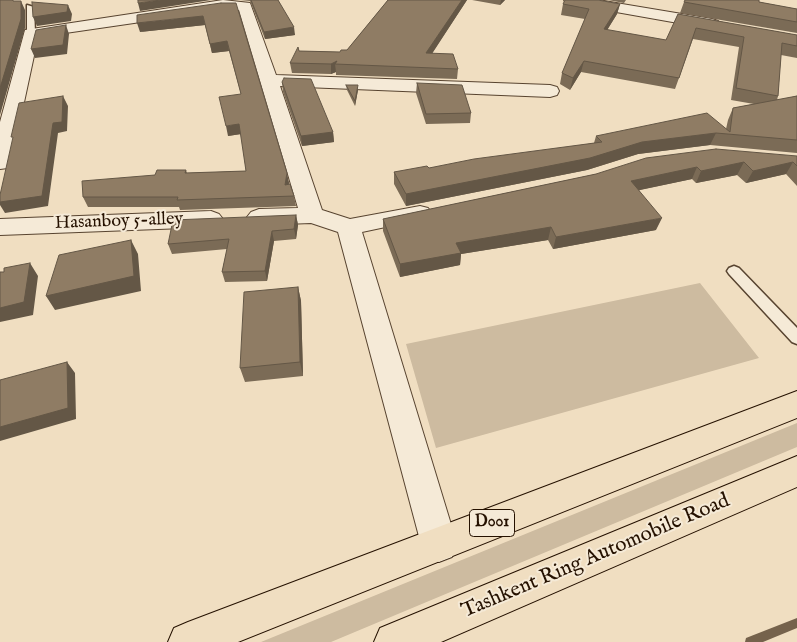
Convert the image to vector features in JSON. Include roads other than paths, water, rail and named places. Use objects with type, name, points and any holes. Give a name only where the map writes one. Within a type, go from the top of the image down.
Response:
[{"type":"highway","name":"D001","points":[[188,642],[797,404]]},
{"type":"highway","name":"Tashkent Ring Automobile Road","points":[[394,642],[797,471]]},
{"type":"street","points":[[571,0],[729,27]]},
{"type":"street","points":[[0,163],[31,33],[223,5],[245,6],[312,215]]},
{"type":"street","points":[[268,79],[550,91]]},
{"type":"street","name":"Hasanboy 5-alley","points":[[0,227],[312,215],[349,227],[436,209]]},
{"type":"street","points":[[349,227],[439,544]]},
{"type":"lane","points":[[30,7],[31,33]]},
{"type":"lane","points":[[734,271],[797,338]]},
{"type":"waterway","points":[[750,642],[797,623]]}]
